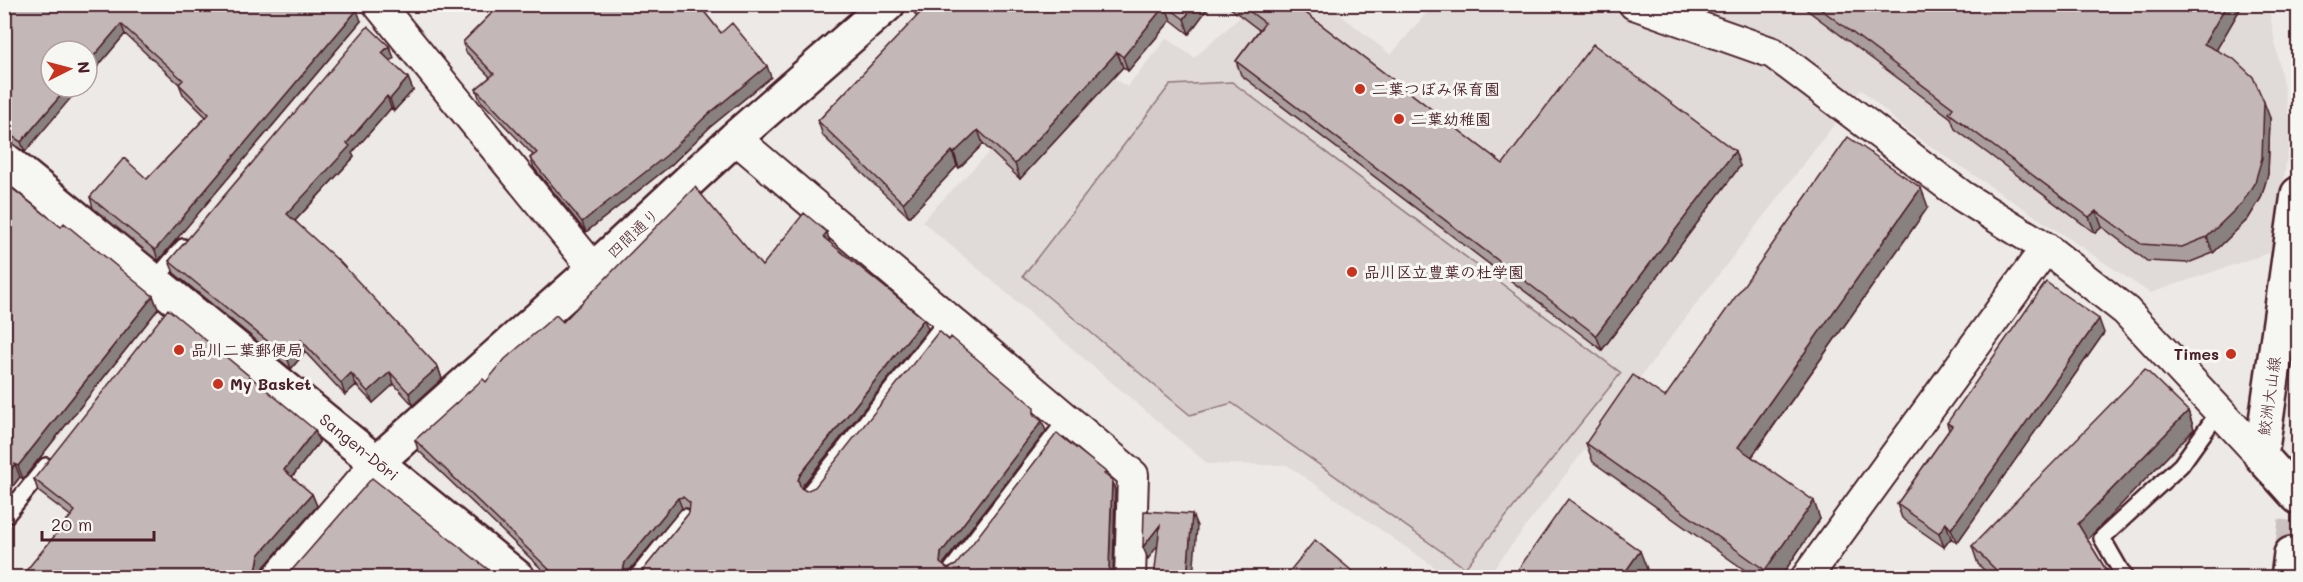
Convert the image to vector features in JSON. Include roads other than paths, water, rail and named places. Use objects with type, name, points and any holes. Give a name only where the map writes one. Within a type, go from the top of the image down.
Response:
[{"type":"street","name":"四間通り","points":[[378,461],[594,269],[735,138],[888,4]]},
{"type":"street","points":[[1634,4],[1773,53],[1962,196],[2046,248],[2126,312],[2298,497]]},
{"type":"street","points":[[381,9],[594,269]]},
{"type":"street","points":[[735,138],[1133,475],[1130,578]]},
{"type":"street","name":"Sangen-Dōri","points":[[4,159],[167,297],[378,461],[518,578]]},
{"type":"street","name":"鮫洲大山線","points":[[2261,456],[2298,194]]},
{"type":"street","points":[[1806,578],[2046,248]]},
{"type":"street","points":[[277,578],[378,461]]},
{"type":"lane","points":[[167,297],[192,236]]},
{"type":"lane","points":[[811,491],[948,320]]},
{"type":"lane","points":[[2125,578],[2102,538],[2181,465],[2218,413]]},
{"type":"lane","points":[[952,569],[1067,419]]},
{"type":"lane","points":[[4,518],[55,454]]},
{"type":"lane","points":[[636,578],[685,517]]},
{"type":"tunnel","points":[[2291,554],[2298,495]]},
{"type":"place","name":"二葉つぼみ保育園","points":[[1360,89]]},
{"type":"place","name":"二葉幼稚園","points":[[1399,119]]},
{"type":"place","name":"品川区立豊葉の杜学園","points":[[1352,272]]},
{"type":"place","name":"品川二葉郵便局","points":[[179,350]]},
{"type":"place","name":"Times","points":[[2231,354]]},
{"type":"place","name":"My Basket","points":[[218,384]]}]
